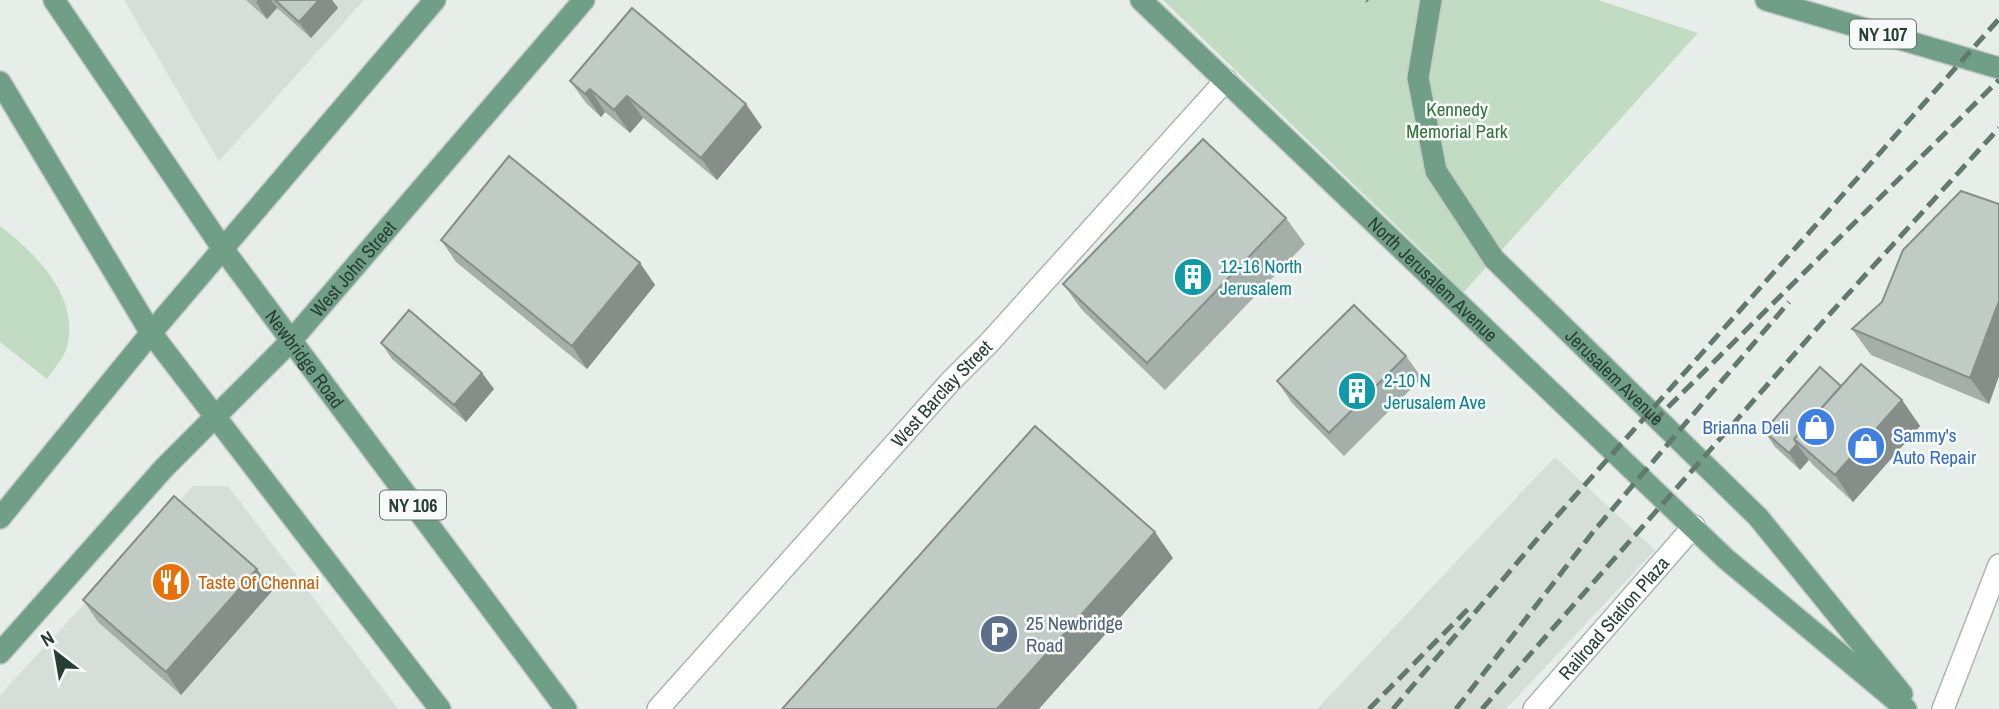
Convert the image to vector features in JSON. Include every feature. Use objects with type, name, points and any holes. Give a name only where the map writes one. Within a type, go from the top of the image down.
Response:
[{"type":"main road","name":"Newbridge Road","points":[[54,0],[223,249],[290,342],[566,709]]},
{"type":"main road","points":[[0,518],[151,333],[435,0]]},
{"type":"main road","name":"West John Street","points":[[0,653],[164,468],[290,342],[584,0]]},
{"type":"main road","name":"North Jerusalem Avenue","points":[[1141,0],[1726,559],[1906,709]]},
{"type":"main road","name":"Jerusalem Avenue","points":[[1431,0],[1418,78],[1436,171],[1494,259],[1758,517],[1914,709]]},
{"type":"main road","name":"NY 107","points":[[1766,0],[1999,68]]},
{"type":"main road","points":[[0,82],[151,333],[440,709]]},
{"type":"street","name":"West Barclay Street","points":[[658,709],[950,382],[989,343],[1226,80]]},
{"type":"street","name":"Railroad Station Plaza","points":[[1534,709],[1694,526]]},
{"type":"street","points":[[1943,709],[1999,565]]},
{"type":"shaded area","points":[[124,0],[364,0],[219,161]]},
{"type":"shaded area","points":[[1555,457],[1655,550],[1506,709],[1317,709]]},
{"type":"shaded area","points":[[193,486],[228,486],[398,709],[0,709],[0,695]]},
{"type":"green space","name":"Kennedy Memorial Park","points":[[1163,0],[1598,0],[1698,33],[1462,294],[1440,268]]},
{"type":"green space","points":[[0,226],[40,263],[52,278],[67,311],[67,347],[47,379],[0,342]]},
{"type":"building","points":[[275,0],[319,0],[299,22]]},
{"type":"building","points":[[632,8],[746,104],[701,158],[627,96],[614,110],[590,89],[585,94],[570,81]]},
{"type":"building","name":"12-16 North Jerusalem","points":[[1203,139],[1286,218],[1147,363],[1063,284]]},
{"type":"building","points":[[509,156],[640,263],[572,346],[441,240]]},
{"type":"building","points":[[1961,191],[1999,204],[1999,301],[1970,378],[1852,329],[1882,302],[1903,250]]},
{"type":"building","name":"2-10 N Jerusalem Ave","points":[[1354,305],[1406,356],[1329,433],[1277,381]]},
{"type":"building","points":[[409,310],[482,373],[454,405],[381,343]]},
{"type":"building","points":[[1861,364],[1902,400],[1835,475],[1794,439]]},
{"type":"building","points":[[1820,367],[1841,386],[1794,439],[1797,444],[1789,453],[1764,431]]},
{"type":"building","name":"25 Newbridge Road","points":[[1035,426],[1155,532],[997,709],[782,709]]},
{"type":"building","points":[[174,496],[257,569],[166,672],[83,600]]},
{"type":"railway","points":[[1393,709],[1550,524],[1999,19]]},
{"type":"railway","points":[[1653,422],[1999,80]]},
{"type":"railway","points":[[1482,709],[1828,316],[1999,128]]},
{"type":"railway","points":[[1456,709],[1593,532],[1789,302]]},
{"type":"railway","points":[[1369,709],[1471,606]]},
{"type":"place","name":"12-16 North Jerusalem","points":[[1193,277]]},
{"type":"place","name":"2-10 N Jerusalem Ave","points":[[1357,391]]},
{"type":"place","name":"Brianna Deli","points":[[1816,427]]},
{"type":"place","name":"Sammy's Auto Repair","points":[[1866,446]]},
{"type":"place","name":"Taste Of Chennai","points":[[171,582]]},
{"type":"place","name":"25 Newbridge Road","points":[[999,634]]}]
